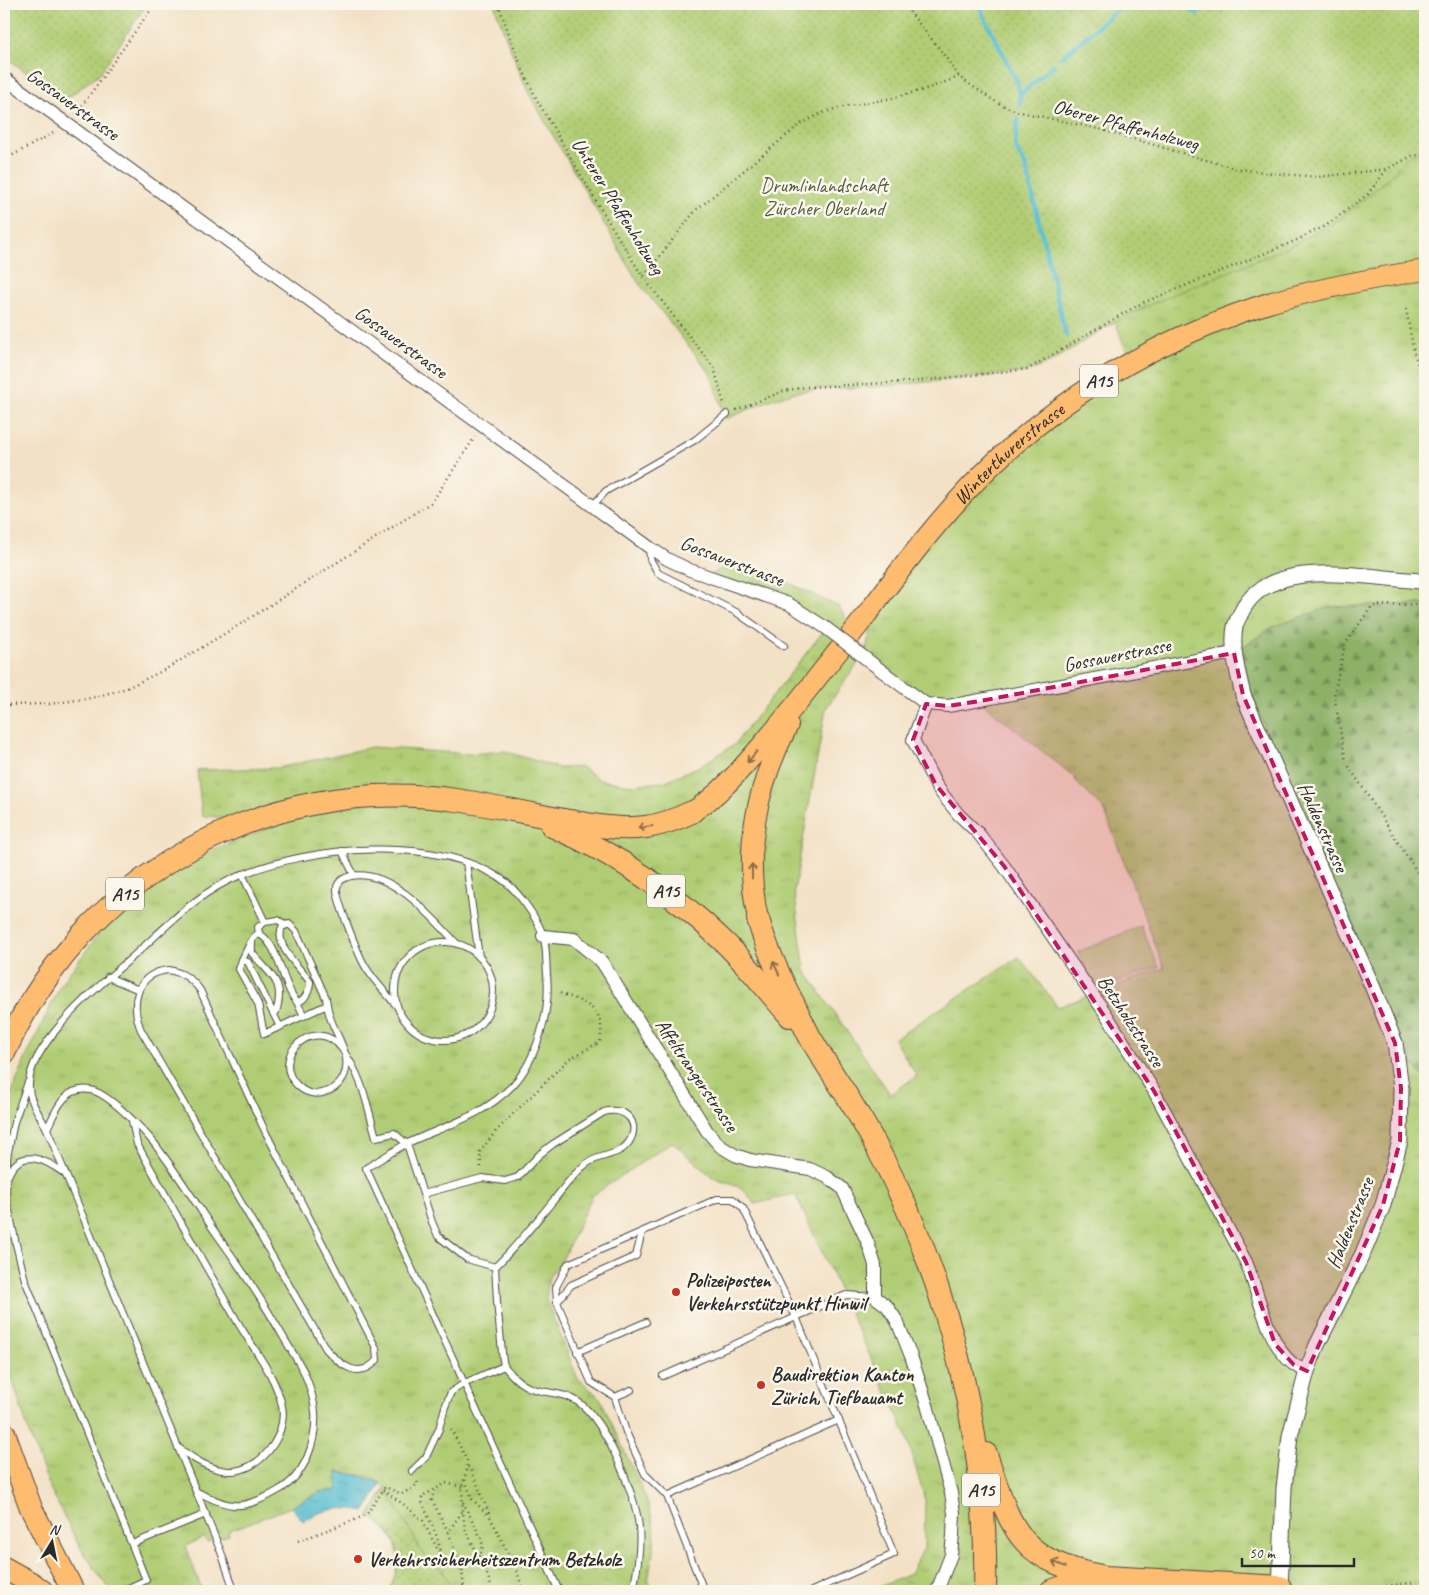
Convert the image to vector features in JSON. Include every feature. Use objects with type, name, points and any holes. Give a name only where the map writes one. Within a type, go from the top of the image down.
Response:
[{"type":"highway","name":"Winterthurerstrasse","points":[[806,693],[915,551],[966,492],[1019,440],[1079,394],[1153,350],[1194,330],[1233,315],[1316,291],[1425,270]]},
{"type":"highway","name":"A15","points":[[4,1053],[35,995],[66,952],[87,928],[143,879],[172,859],[200,843],[239,825],[296,807],[329,801],[372,796],[408,796],[479,804],[576,822],[621,828],[653,826],[692,812],[715,796],[733,779],[806,693]]},
{"type":"highway","name":"A15","points":[[806,693],[769,766],[760,797],[754,827],[752,868],[754,901],[758,919],[774,963],[811,1039],[864,1122],[901,1196],[930,1269],[953,1341],[966,1391],[977,1454],[983,1514],[985,1591]]},
{"type":"highway","name":"A15","points":[[479,804],[544,823],[585,841],[634,869],[661,888],[724,942],[811,1039]]},
{"type":"highway","points":[[966,1391],[1005,1509],[1018,1533],[1032,1548],[1054,1563],[1086,1574],[1106,1577],[1280,1589]]},
{"type":"highway","points":[[4,1433],[31,1508],[72,1591]]},
{"type":"highway","points":[[4,1568],[32,1583],[42,1591]]},
{"type":"highway","points":[[1051,1591],[1077,1582],[1106,1577]]},
{"type":"street","name":"Gossauerstrasse","points":[[4,78],[649,547],[667,559],[690,570],[789,604],[826,628],[926,704],[948,706],[980,701],[1234,653]]},
{"type":"street","points":[[1234,653],[1235,626],[1246,601],[1263,588],[1292,576],[1339,573],[1425,580]]},
{"type":"street","name":"Haldenstrasse","points":[[1234,653],[1243,695],[1395,1043],[1401,1088],[1400,1140],[1384,1205],[1363,1252],[1330,1316],[1307,1371],[1290,1436],[1284,1488],[1280,1589]]},
{"type":"street","name":"Betzholzstrasse","points":[[926,704],[912,740],[936,785],[959,815],[978,833],[1004,866],[1106,1014],[1154,1091],[1246,1262],[1269,1330],[1276,1344],[1294,1365],[1307,1371]]},
{"type":"street","name":"Affeltrangerstrasse","points":[[543,936],[574,939],[602,962],[707,1131],[720,1146],[735,1156],[750,1160],[810,1169],[827,1177],[842,1188],[868,1243],[875,1265],[875,1298]]},
{"type":"street","points":[[875,1298],[887,1306],[897,1321],[911,1356],[927,1405],[951,1493],[954,1513],[951,1555],[937,1591]]},
{"type":"lane","points":[[593,505],[606,491],[695,440],[727,414]]},
{"type":"lane","points":[[649,547],[650,559],[658,573],[736,612],[784,646]]},
{"type":"lane","points":[[122,1591],[146,1580],[25,1280],[12,1229],[6,1186],[7,1158],[11,1135],[30,1076],[43,1049],[58,1026],[108,977],[189,904],[242,874],[296,858],[342,851],[385,850],[428,853],[466,862],[502,879],[525,903],[543,936],[549,989],[543,1024],[526,1067],[514,1084],[486,1108],[407,1144],[366,1168],[559,1591]]},
{"type":"lane","points":[[342,851],[354,876]]},
{"type":"lane","points":[[457,944],[422,907],[394,886],[369,876],[344,878],[338,885],[338,898],[365,966],[397,1007],[408,1025],[427,1038],[449,1041],[470,1034],[486,1018],[493,998],[491,976],[480,957],[466,862]]},
{"type":"lane","points":[[242,874],[265,922]]},
{"type":"lane","points":[[304,1016],[289,990],[267,939],[259,934],[258,927],[265,922],[278,920],[286,925],[289,924],[296,931],[327,1005],[330,1018],[343,1050],[347,1063],[345,1076],[331,1090],[318,1094],[305,1091],[295,1082],[289,1069],[290,1054],[294,1048],[304,1038],[319,1035],[333,1039],[343,1050],[354,1067],[367,1100],[376,1137],[394,1134],[407,1144],[438,1236],[467,1259],[495,1267]]},
{"type":"lane","points":[[286,925],[282,926],[280,931],[284,948],[310,982],[310,988],[304,998],[297,1002]]},
{"type":"lane","points":[[259,934],[255,935],[252,939],[239,969],[258,1004],[264,1034],[327,1005]]},
{"type":"lane","points":[[252,939],[252,953],[269,971],[279,988],[278,1007],[276,1012],[272,1011]]},
{"type":"lane","points":[[397,1007],[395,989],[398,972],[408,958],[422,947],[448,942],[469,949],[480,957]]},
{"type":"lane","points":[[242,960],[248,962],[251,966],[280,1027]]},
{"type":"lane","points":[[169,970],[185,975],[193,980],[200,990],[264,1129],[376,1348],[376,1360],[372,1365],[358,1370],[348,1367],[338,1362],[326,1349],[141,1030],[136,1012],[139,990],[144,982],[153,974],[169,970]]},
{"type":"lane","points":[[108,977],[139,990]]},
{"type":"lane","points":[[30,1076],[30,1094],[47,1129],[198,1492],[221,1552],[232,1587],[220,1591]]},
{"type":"lane","points":[[47,1129],[62,1100],[69,1094],[88,1089],[99,1092],[132,1121],[160,1150],[260,1297],[304,1372],[315,1411],[315,1430],[310,1450],[295,1478],[286,1487],[270,1496],[234,1506],[219,1502],[198,1492]]},
{"type":"lane","points":[[423,1194],[482,1178],[505,1181],[518,1177],[552,1144],[604,1112],[614,1110],[623,1112],[630,1117],[633,1131],[630,1141],[626,1146],[617,1153],[587,1163],[567,1184],[516,1247],[495,1267]]},
{"type":"lane","points":[[132,1121],[137,1144],[275,1385],[282,1408],[277,1438],[262,1458],[238,1470],[220,1470],[201,1464],[179,1448]]},
{"type":"lane","points":[[6,1186],[12,1167],[26,1159],[34,1158],[47,1162],[66,1175]]},
{"type":"lane","points":[[704,1591],[667,1496],[645,1474],[626,1432],[615,1397],[591,1382],[557,1302],[556,1287],[568,1264],[717,1199],[733,1199],[743,1208],[796,1317],[894,1554],[812,1591]]},
{"type":"lane","points":[[557,1302],[572,1285],[636,1256],[642,1232]]},
{"type":"lane","points":[[495,1267],[504,1366],[528,1388],[572,1399],[589,1411],[597,1422],[627,1480],[637,1513],[640,1533],[639,1554],[633,1591]]},
{"type":"lane","points":[[663,1376],[846,1295],[875,1298]]},
{"type":"lane","points":[[577,1352],[646,1322]]},
{"type":"lane","points":[[412,1471],[426,1457],[439,1430],[451,1392],[465,1383],[504,1366]]},
{"type":"lane","points":[[615,1397],[632,1390]]},
{"type":"lane","points":[[667,1496],[839,1420]]},
{"type":"lane","points":[[132,1544],[206,1514]]},
{"type":"path","points":[[4,160],[68,125],[155,4]]},
{"type":"path","name":"Unterer Pfaffenholzweg","points":[[498,4],[521,66],[537,100],[643,277],[714,368],[727,414]]},
{"type":"path","name":"Oberer Pfaffenholzweg","points":[[903,4],[943,53],[959,77],[996,102],[1016,111],[1099,129],[1234,168],[1318,177],[1387,168]]},
{"type":"path","points":[[643,277],[696,210],[800,125],[822,112],[902,96],[959,77]]},
{"type":"path","points":[[727,414],[784,391],[806,387],[909,382],[1028,369],[1140,304],[1295,242],[1327,225],[1368,194],[1387,168],[1412,156],[1425,154]]},
{"type":"path","points":[[1406,308],[1414,354],[1425,385]]},
{"type":"path","points":[[4,705],[49,704],[101,696],[127,688],[166,669],[432,502],[482,425]]},
{"type":"path","points":[[1425,604],[1372,606],[1346,644],[1334,695],[1346,762],[1425,884]]},
{"type":"path","points":[[482,1178],[480,1152],[496,1131],[569,1059],[600,1042],[602,1030],[596,1014],[588,1004],[549,989]]},
{"type":"path","points":[[444,1414],[467,1460],[462,1487],[462,1512],[465,1529],[493,1591]]},
{"type":"path","points":[[467,1466],[472,1471],[489,1516],[515,1567],[524,1591]]},
{"type":"path","points":[[298,1541],[357,1520],[367,1514],[385,1487],[402,1494],[418,1484],[412,1471]]},
{"type":"path","points":[[464,1479],[472,1499],[489,1516]]},
{"type":"path","points":[[443,1560],[437,1537],[422,1502],[422,1496],[446,1483],[462,1487]]},
{"type":"path","points":[[382,1490],[406,1506],[423,1521],[443,1560],[450,1565],[462,1568]]},
{"type":"path","points":[[434,1490],[432,1500],[448,1532],[462,1568],[464,1591]]},
{"type":"path","points":[[462,1500],[481,1538],[483,1546],[479,1557]]},
{"type":"path","points":[[448,1532],[462,1512]]},
{"type":"path","points":[[1367,1591],[1425,1581]]},
{"type":"highlighted area","points":[[1234,653],[1243,695],[1395,1043],[1401,1088],[1400,1141],[1383,1205],[1307,1371],[1294,1365],[1275,1344],[1246,1262],[1154,1091],[1004,866],[936,785],[913,740],[926,704],[948,706],[980,701]]},
{"type":"green space","points":[[4,4],[147,4],[100,73],[65,100],[4,56]]},
{"type":"green space","name":"Drumlinlandschaft Zürcher Oberland","points":[[494,4],[1425,4],[1425,148],[1409,155],[1390,177],[1337,221],[1288,247],[1149,305],[1103,329],[1051,362],[1028,372],[877,387],[820,389],[796,392],[773,399],[726,419],[710,373],[638,282],[529,94]]},
{"type":"green space","points":[[1425,149],[1425,604],[1329,607],[1395,1043],[1425,1078],[1425,1591],[870,1591],[910,1574],[924,1548],[925,1500],[906,1434],[795,1194],[755,1204],[742,1188],[715,1179],[672,1142],[592,1196],[563,1258],[549,1277],[546,1299],[577,1377],[600,1398],[645,1496],[652,1517],[655,1539],[648,1582],[652,1591],[389,1591],[396,1570],[398,1555],[394,1541],[388,1531],[369,1516],[386,1488],[370,1478],[337,1472],[338,1490],[320,1492],[291,1507],[228,1531],[229,1535],[207,1542],[204,1537],[186,1546],[202,1591],[110,1591],[78,1544],[51,1490],[30,1436],[4,1353],[4,1327],[6,1325],[4,1316],[4,1121],[10,1097],[25,1060],[61,984],[102,930],[161,881],[214,849],[287,821],[202,816],[197,770],[278,768],[372,747],[469,754],[504,751],[559,768],[581,767],[600,780],[632,785],[663,782],[700,766],[734,745],[826,628],[789,604],[709,577],[728,564],[787,582],[839,607],[866,652],[870,629],[936,525],[966,492],[1130,362],[1112,312],[1399,153]],"holes":[[[865,653],[926,704],[980,701],[1072,775],[1079,785],[1104,809],[1164,968],[1058,1007],[1019,957],[894,1039],[917,1076],[890,1094],[805,970],[794,891],[826,708]]]},
{"type":"green space","points":[[1425,604],[1425,1078],[1395,1043],[1234,653],[1272,627],[1329,607]]},
{"type":"green space","points":[[1141,926],[1159,967],[1098,989],[1078,952]]},
{"type":"green space","points":[[386,1489],[426,1559],[442,1570],[453,1591],[389,1591],[396,1570],[398,1555],[394,1541],[388,1531],[369,1516]]},
{"type":"water","points":[[337,1472],[353,1474],[381,1483],[365,1512],[333,1509],[303,1521],[291,1507],[320,1492],[338,1490]]},
{"type":"waterway","points":[[978,4],[1017,82],[1020,105]]},
{"type":"waterway","points":[[1061,58],[1124,4]]},
{"type":"waterway","points":[[1184,4],[1198,14]]},
{"type":"waterway","points":[[1020,95],[1054,65]]},
{"type":"waterway","points":[[1018,119],[1015,147],[1026,167],[1066,335]]},
{"type":"place","name":"Polizeiposten Verkehrsstützpunkt Hinwil","points":[[676,1292]]},
{"type":"place","name":"Baudirektion Kanton Zürich, Tiefbauamt","points":[[761,1385]]},
{"type":"place","name":"Verkehrssicherheitszentrum Betzholz","points":[[358,1559]]}]
